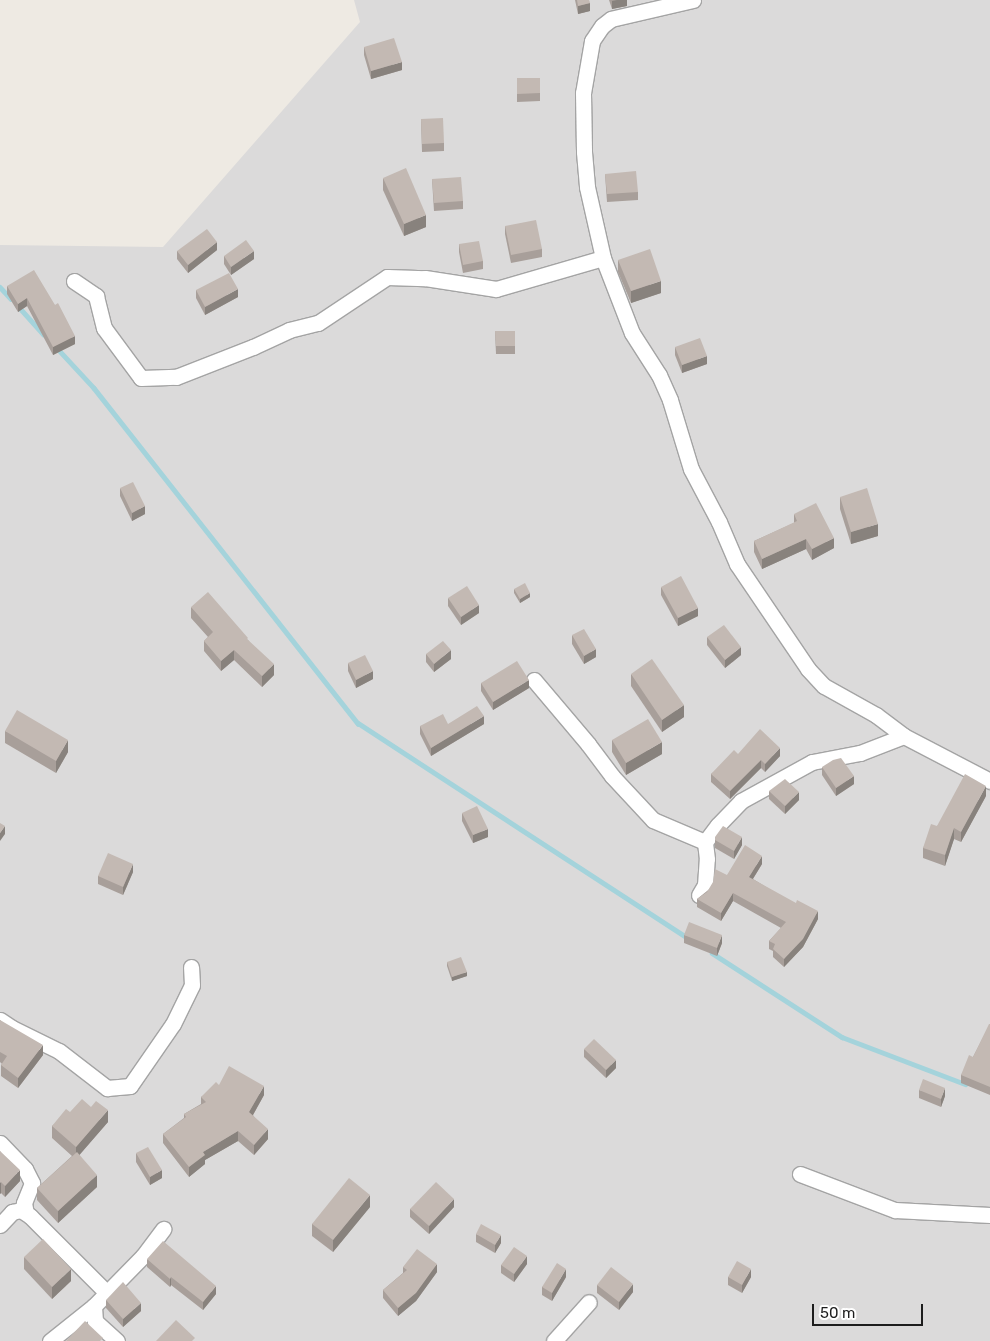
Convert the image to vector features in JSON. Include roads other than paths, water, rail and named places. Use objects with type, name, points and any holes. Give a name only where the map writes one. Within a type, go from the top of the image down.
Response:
[{"type":"street","points":[[693,0],[612,20],[602,26],[592,41],[583,93],[584,152],[587,187],[603,258],[632,333],[659,375],[670,400],[691,469],[737,564],[808,669],[824,686],[876,715],[904,736],[990,781]]},
{"type":"street","points":[[74,281],[96,296],[104,328],[141,378],[176,377],[253,347],[289,330],[318,322],[387,277],[425,278],[496,289],[603,258]]},
{"type":"street","points":[[534,680],[588,744],[612,776],[653,820],[705,842]]},
{"type":"street","points":[[699,895],[705,884],[707,859],[705,842],[741,801],[812,762],[860,753],[904,736]]},
{"type":"street","points":[[0,1020],[12,1028],[59,1051],[107,1088],[130,1086],[173,1024],[192,985],[191,967]]},
{"type":"street","points":[[0,1143],[25,1169],[32,1183],[24,1203],[26,1213]]},
{"type":"street","points":[[800,1174],[895,1210],[990,1215]]},
{"type":"street","points":[[0,1225],[12,1212],[21,1210],[26,1213],[106,1292]]},
{"type":"street","points":[[50,1341],[94,1306],[143,1256],[163,1229]]},
{"type":"street","points":[[554,1341],[589,1302]]},
{"type":"street","points":[[94,1306],[92,1315],[95,1321],[117,1341]]},
{"type":"waterway","points":[[0,287],[11,299]]},
{"type":"waterway","points":[[18,306],[43,334]]},
{"type":"waterway","points":[[57,348],[94,388],[358,723],[688,938]]},
{"type":"waterway","points":[[712,953],[842,1037],[965,1084]]}]
